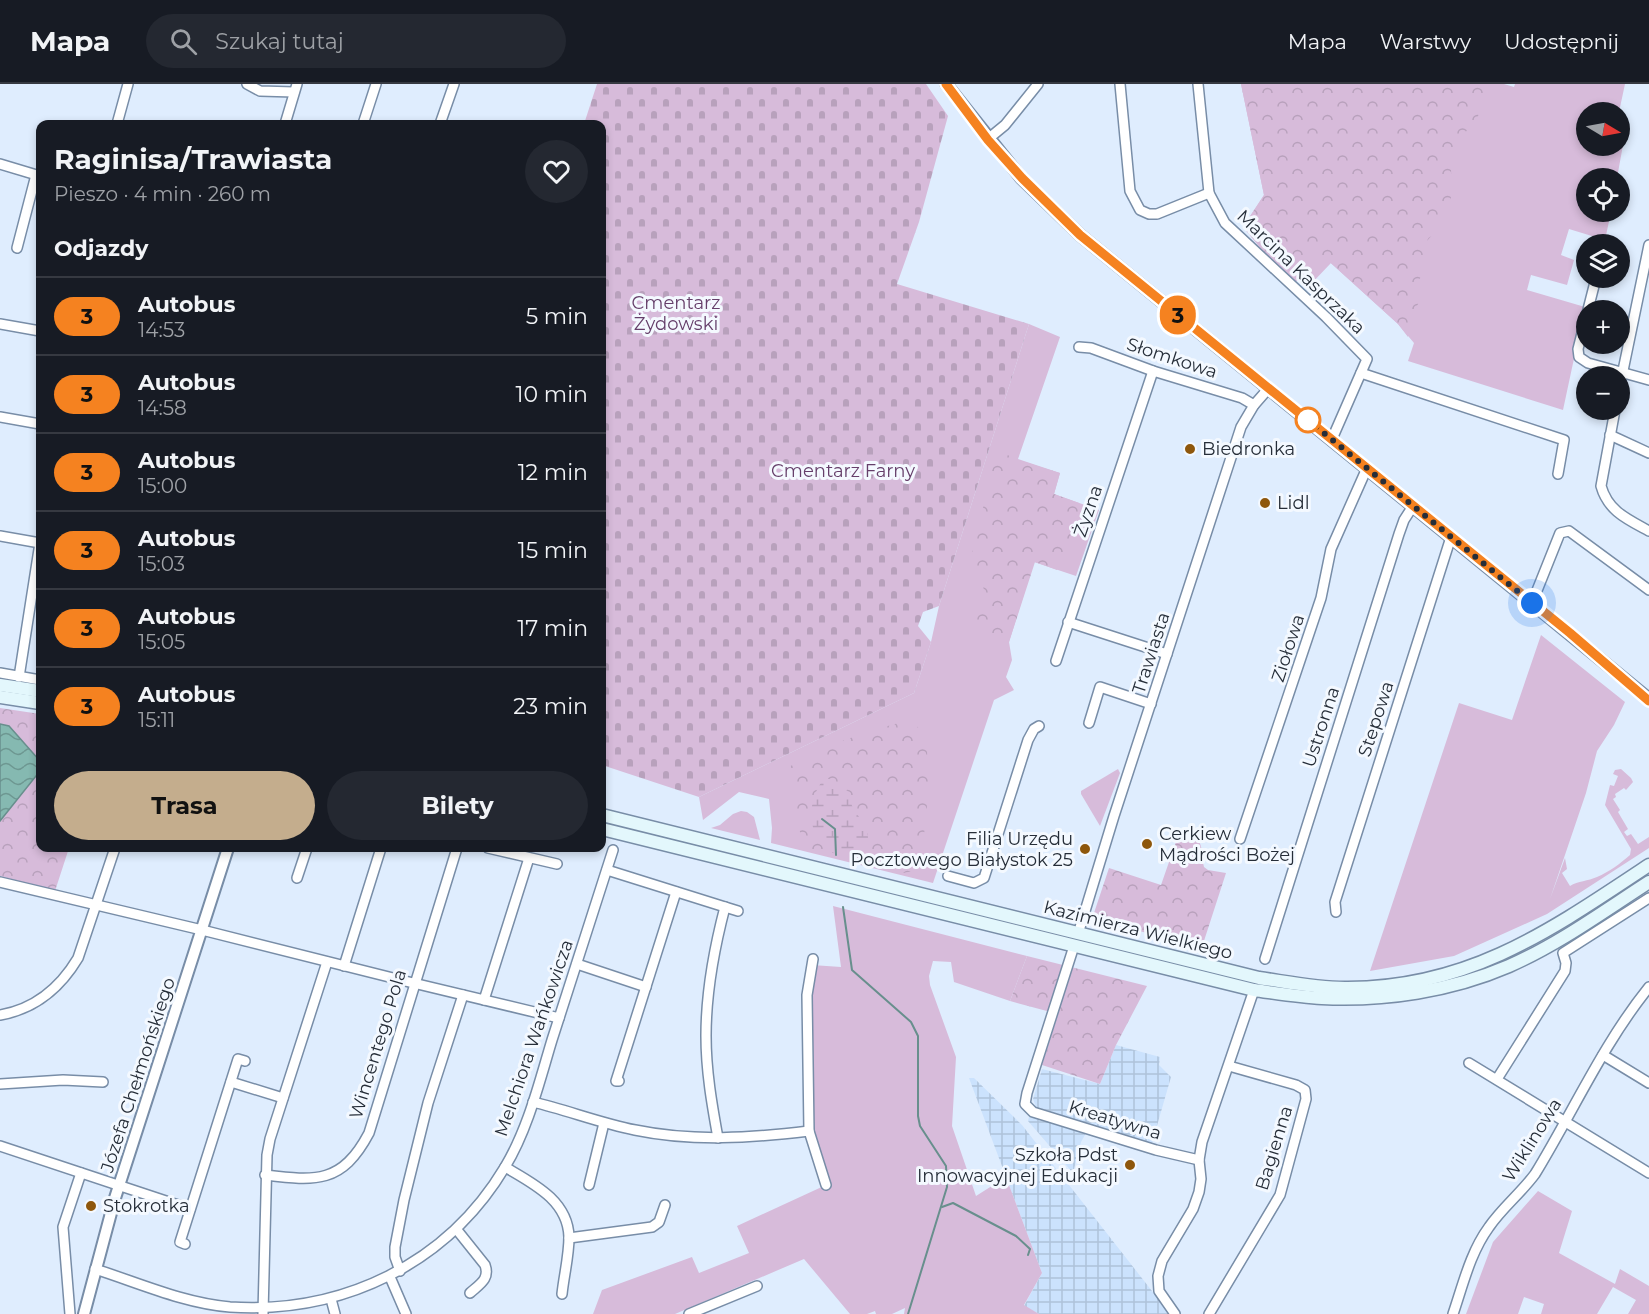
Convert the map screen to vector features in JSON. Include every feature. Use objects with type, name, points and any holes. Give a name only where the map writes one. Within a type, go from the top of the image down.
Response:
[{"type":"main road","points":[[0,685],[36,690]]},
{"type":"main road","points":[[0,697],[36,702]]},
{"type":"main road","name":"Kazimierza Wielkiego","points":[[606,816],[760,855],[983,917]]},
{"type":"main road","name":"Kazimierza Wielkiego","points":[[606,830],[753,867],[983,917],[1076,940],[1254,990],[1320,998],[1373,998],[1413,993],[1458,983],[1509,966],[1556,942],[1649,882]]},
{"type":"main road","points":[[753,867],[760,855]]},
{"type":"main road","name":"Kazimierza Wielkiego","points":[[1076,940],[1269,980],[1320,987],[1345,988],[1400,984],[1453,972],[1507,952],[1570,917],[1649,866]]},
{"type":"street","points":[[118,120],[128,84]]},
{"type":"street","points":[[247,84],[260,92],[296,88],[286,120]]},
{"type":"street","points":[[364,120],[376,84]]},
{"type":"street","points":[[441,120],[454,84]]},
{"type":"street","points":[[946,84],[988,140],[1033,191],[1080,235],[1648,698]]},
{"type":"street","points":[[988,140],[1005,125],[1038,84]]},
{"type":"street","points":[[1120,84],[1130,191],[1140,210],[1149,214],[1157,214],[1209,194]]},
{"type":"street","name":"Marcina Kasprzaka","points":[[1198,84],[1209,194],[1225,223],[1326,317],[1367,359],[1361,373]]},
{"type":"street","points":[[0,164],[36,174]]},
{"type":"street","points":[[16,248],[36,182]]},
{"type":"street","points":[[1624,366],[1649,245]]},
{"type":"street","points":[[1593,288],[1578,349],[1579,357],[1588,363],[1601,366]]},
{"type":"street","points":[[1638,302],[1649,306]]},
{"type":"street","points":[[0,324],[36,331]]},
{"type":"street","name":"Słomkowa","points":[[1079,347],[1091,348],[1153,371],[1242,398],[1254,405]]},
{"type":"street","name":"Żyzna","points":[[1056,661],[1153,371]]},
{"type":"street","points":[[1332,440],[1361,373],[1564,440],[1558,474]]},
{"type":"street","points":[[1630,373],[1649,380]]},
{"type":"street","name":"Trawiasta","points":[[1025,1104],[1241,427],[1254,405],[1268,389]]},
{"type":"street","points":[[0,417],[36,423]]},
{"type":"street","points":[[1613,420],[1601,486],[1603,494],[1606,502],[1617,513],[1649,531]]},
{"type":"street","points":[[1610,435],[1649,453]]},
{"type":"street","name":"Ziołowa","points":[[1240,839],[1318,608],[1331,549],[1367,468]]},
{"type":"street","name":"Ustronna","points":[[1265,959],[1399,534],[1413,506]]},
{"type":"street","points":[[1532,603],[1560,533],[1565,531],[1569,531],[1649,590]]},
{"type":"street","points":[[0,536],[36,542]]},
{"type":"street","name":"Stepowa","points":[[1336,912],[1335,902],[1451,537]]},
{"type":"street","points":[[20,676],[36,570]]},
{"type":"street","points":[[1068,622],[1167,654]]},
{"type":"street","points":[[0,674],[36,679]]},
{"type":"street","points":[[1089,723],[1100,687],[1151,704]]},
{"type":"street","points":[[948,876],[974,883],[984,878],[1028,740],[1034,729],[1039,726]]},
{"type":"street","name":"Melchiora Wańkowicza","points":[[95,1269],[200,1303],[263,1311],[305,1305],[363,1289],[415,1262],[457,1230],[482,1200],[505,1167],[517,1144],[533,1102],[613,850]]},
{"type":"street","points":[[0,1015],[27,1008],[41,1000],[68,974],[78,958],[114,852]]},
{"type":"street","name":"Józefa Chełmońskiego","points":[[84,1314],[119,1185],[227,852]]},
{"type":"street","points":[[297,878],[306,852]]},
{"type":"street","points":[[344,966],[380,852]]},
{"type":"street","name":"Wincentego Pola","points":[[265,1175],[310,1179],[326,1176],[342,1168],[360,1149],[369,1133],[456,852]]},
{"type":"street","points":[[504,852],[557,864]]},
{"type":"street","points":[[484,1000],[529,858]]},
{"type":"street","points":[[607,870],[738,911]]},
{"type":"street","points":[[0,882],[559,1018]]},
{"type":"street","points":[[619,1081],[616,1081],[676,892]]},
{"type":"street","points":[[1497,1079],[1565,971],[1566,963],[1563,953],[1649,898]]},
{"type":"street","points":[[718,1138],[710,1089],[706,1037],[712,967],[725,907]]},
{"type":"street","points":[[813,958],[807,995],[809,1131],[826,1185]]},
{"type":"street","points":[[263,1311],[265,1175],[270,1139],[327,962]]},
{"type":"street","points":[[577,964],[646,987]]},
{"type":"street","name":"Wiklinowa","points":[[1454,1314],[1472,1257],[1480,1241],[1497,1216],[1535,1174],[1603,1055],[1649,987]]},
{"type":"street","points":[[1175,1314],[1159,1290],[1158,1276],[1162,1261],[1193,1209],[1201,1179],[1199,1160],[1202,1142],[1254,990]]},
{"type":"street","points":[[400,1271],[395,1257],[395,1247],[404,1200],[428,1103],[463,995]]},
{"type":"street","points":[[1603,1055],[1649,1083]]},
{"type":"street","points":[[186,1244],[180,1242],[238,1059],[245,1061]]},
{"type":"street","points":[[1469,1063],[1649,1173]]},
{"type":"street","name":"Bagienna","points":[[1209,1314],[1280,1195],[1306,1099],[1305,1090],[1296,1084],[1229,1066]]},
{"type":"street","points":[[0,1084],[63,1080],[103,1082]]},
{"type":"street","points":[[231,1082],[283,1098]]},
{"type":"street","points":[[533,1102],[604,1123],[657,1134],[718,1138],[809,1131]]},
{"type":"street","name":"Kreatywna","points":[[1025,1104],[1032,1112],[1156,1150],[1199,1160]]},
{"type":"street","points":[[589,1185],[604,1123]]},
{"type":"street","points":[[0,1146],[190,1209]]},
{"type":"street","points":[[505,1167],[553,1199],[565,1220],[569,1238],[562,1294]]},
{"type":"street","points":[[70,1314],[63,1227],[81,1173]]},
{"type":"street","points":[[569,1238],[652,1227],[663,1216],[665,1205]]},
{"type":"street","points":[[457,1230],[488,1272],[485,1280],[470,1293]]},
{"type":"street","points":[[390,1277],[406,1314]]},
{"type":"street","points":[[689,1314],[757,1286]]},
{"type":"street","points":[[331,1299],[335,1314]]},
{"type":"shaded area","points":[[1116,1045],[1160,1057],[1159,1065],[1171,1077],[1152,1143],[1036,1107],[1033,1099],[1042,1069],[1100,1084]]},
{"type":"shaded area","points":[[969,1078],[974,1078],[1022,1125],[1170,1314],[1039,1314],[1024,1306],[1042,1273]]},
{"type":"shaded area","points":[[1029,1117],[1086,1133],[1081,1142],[1073,1173],[1028,1121]]},
{"type":"green space","name":"Cmentarz Farny","points":[[597,84],[926,84],[948,116],[919,222],[897,284],[1029,324],[939,606],[923,612],[918,626],[931,642],[914,693],[699,797],[606,766],[606,120],[585,120]]},
{"type":"green space","points":[[1241,84],[1504,84],[1514,87],[1515,84],[1625,84],[1621,102],[1576,102],[1576,156],[1621,156],[1619,168],[1576,168],[1576,222],[1609,222],[1606,234],[1585,234],[1569,229],[1561,255],[1574,260],[1567,285],[1531,275],[1527,290],[1576,304],[1576,349],[1563,410],[1408,361],[1414,343],[1398,324],[1331,263],[1310,285],[1303,279],[1294,281],[1264,252],[1243,227],[1264,195]]},
{"type":"green space","points":[[1241,84],[1489,84],[1476,122],[1456,141],[1455,161],[1451,170],[1450,202],[1441,225],[1426,242],[1427,261],[1417,286],[1421,300],[1411,314],[1408,337],[1398,324],[1324,257],[1306,261],[1286,252],[1275,250],[1264,252],[1243,227],[1264,195]]},
{"type":"green space","points":[[1029,324],[1060,337],[1018,459],[1060,473],[1054,494],[1099,510],[1076,576],[1034,562],[1009,642],[1012,660],[1006,677],[1014,690],[994,700],[933,883],[771,843],[769,799],[739,792],[703,820],[699,797],[914,693],[931,642],[939,606]]},
{"type":"green space","points":[[997,450],[1018,460],[1060,473],[1054,494],[1079,503],[1077,531],[1072,546],[1057,570],[1035,562],[1009,642],[988,638],[975,628],[976,617],[987,597],[969,566]]},
{"type":"green space","points":[[1541,635],[1625,702],[1614,725],[1597,751],[1586,793],[1550,899],[1565,858],[1567,869],[1562,873],[1570,886],[1601,875],[1630,855],[1631,849],[1605,805],[1610,785],[1614,786],[1618,776],[1613,774],[1615,770],[1621,769],[1633,782],[1626,790],[1624,788],[1615,794],[1616,797],[1613,799],[1628,829],[1624,832],[1627,836],[1631,834],[1638,844],[1649,837],[1649,848],[1547,914],[1454,956],[1370,971],[1459,703],[1512,720]]},
{"type":"green space","points":[[0,708],[36,713],[36,852],[68,852],[55,891],[0,876]]},
{"type":"green space","points":[[902,722],[915,724],[925,736],[930,776],[923,845],[918,866],[914,871],[903,873],[808,849],[802,844],[789,767],[844,740]]},
{"type":"green space","points":[[1118,769],[1120,773],[1100,826],[1081,791]]},
{"type":"green space","points":[[824,779],[830,779],[849,792],[852,806],[866,828],[868,837],[867,845],[860,853],[836,855],[816,836],[812,819],[813,802]]},
{"type":"green space","points":[[741,811],[754,817],[760,840],[711,828],[720,825],[733,814]]},
{"type":"green space","points":[[1186,834],[1192,835],[1199,842],[1204,867],[1208,870],[1226,873],[1202,947],[1092,919],[1109,868],[1161,885],[1177,839]]},
{"type":"green space","points":[[833,906],[1027,956],[1010,1001],[954,982],[951,962],[933,961],[929,976],[930,985],[956,1057],[952,1126],[976,1196],[1006,1177],[1042,1273],[1024,1305],[1039,1314],[904,1314],[905,1308],[892,1314],[876,1314],[875,1311],[867,1314],[850,1314],[804,1259],[675,1314],[593,1314],[602,1290],[692,1257],[699,1273],[749,1253],[737,1226],[826,1185],[809,1131],[807,995],[812,965],[841,967]]},
{"type":"green space","points":[[1027,956],[1147,986],[1116,1045],[1100,1084],[1042,1065],[1058,1014],[1010,1001]]},
{"type":"green space","points":[[1538,1191],[1572,1211],[1559,1253],[1615,1284],[1620,1269],[1649,1286],[1649,1314],[1628,1314],[1636,1300],[1613,1287],[1597,1314],[1541,1314],[1544,1304],[1524,1297],[1518,1314],[1466,1314],[1493,1242]]},
{"type":"water","points":[[0,724],[9,726],[36,756],[36,776],[0,821]]},
{"type":"waterway","points":[[822,819],[835,829],[836,855]]},
{"type":"waterway","points":[[843,907],[852,970],[911,1022],[918,1036],[920,1126],[946,1166],[947,1187],[908,1314]]},
{"type":"waterway","points":[[942,1207],[953,1203],[1016,1236],[1030,1249],[1028,1255]]},
{"type":"bus line","name":"3","points":[[946,84],[988,140],[1033,191],[1080,235],[1570,633],[1649,701]]},
{"type":"place","name":"Biedronka","points":[[1190,449]]},
{"type":"place","name":"Lidl","points":[[1265,503]]},
{"type":"place","name":"Cerkiew Mądrości Bożej","points":[[1147,844]]},
{"type":"place","name":"Filia Urzędu Pocztowego Białystok 25","points":[[1085,849]]},
{"type":"place","name":"Szkoła Pdst Innowacyjnej Edukacji","points":[[1130,1165]]},
{"type":"place","name":"Stokrotka","points":[[91,1206]]},
{"type":"route","points":[[1308,420],[1532,603]]},
{"type":"park label","name":"Cmentarz Żydowski","points":[[676,313]]}]
